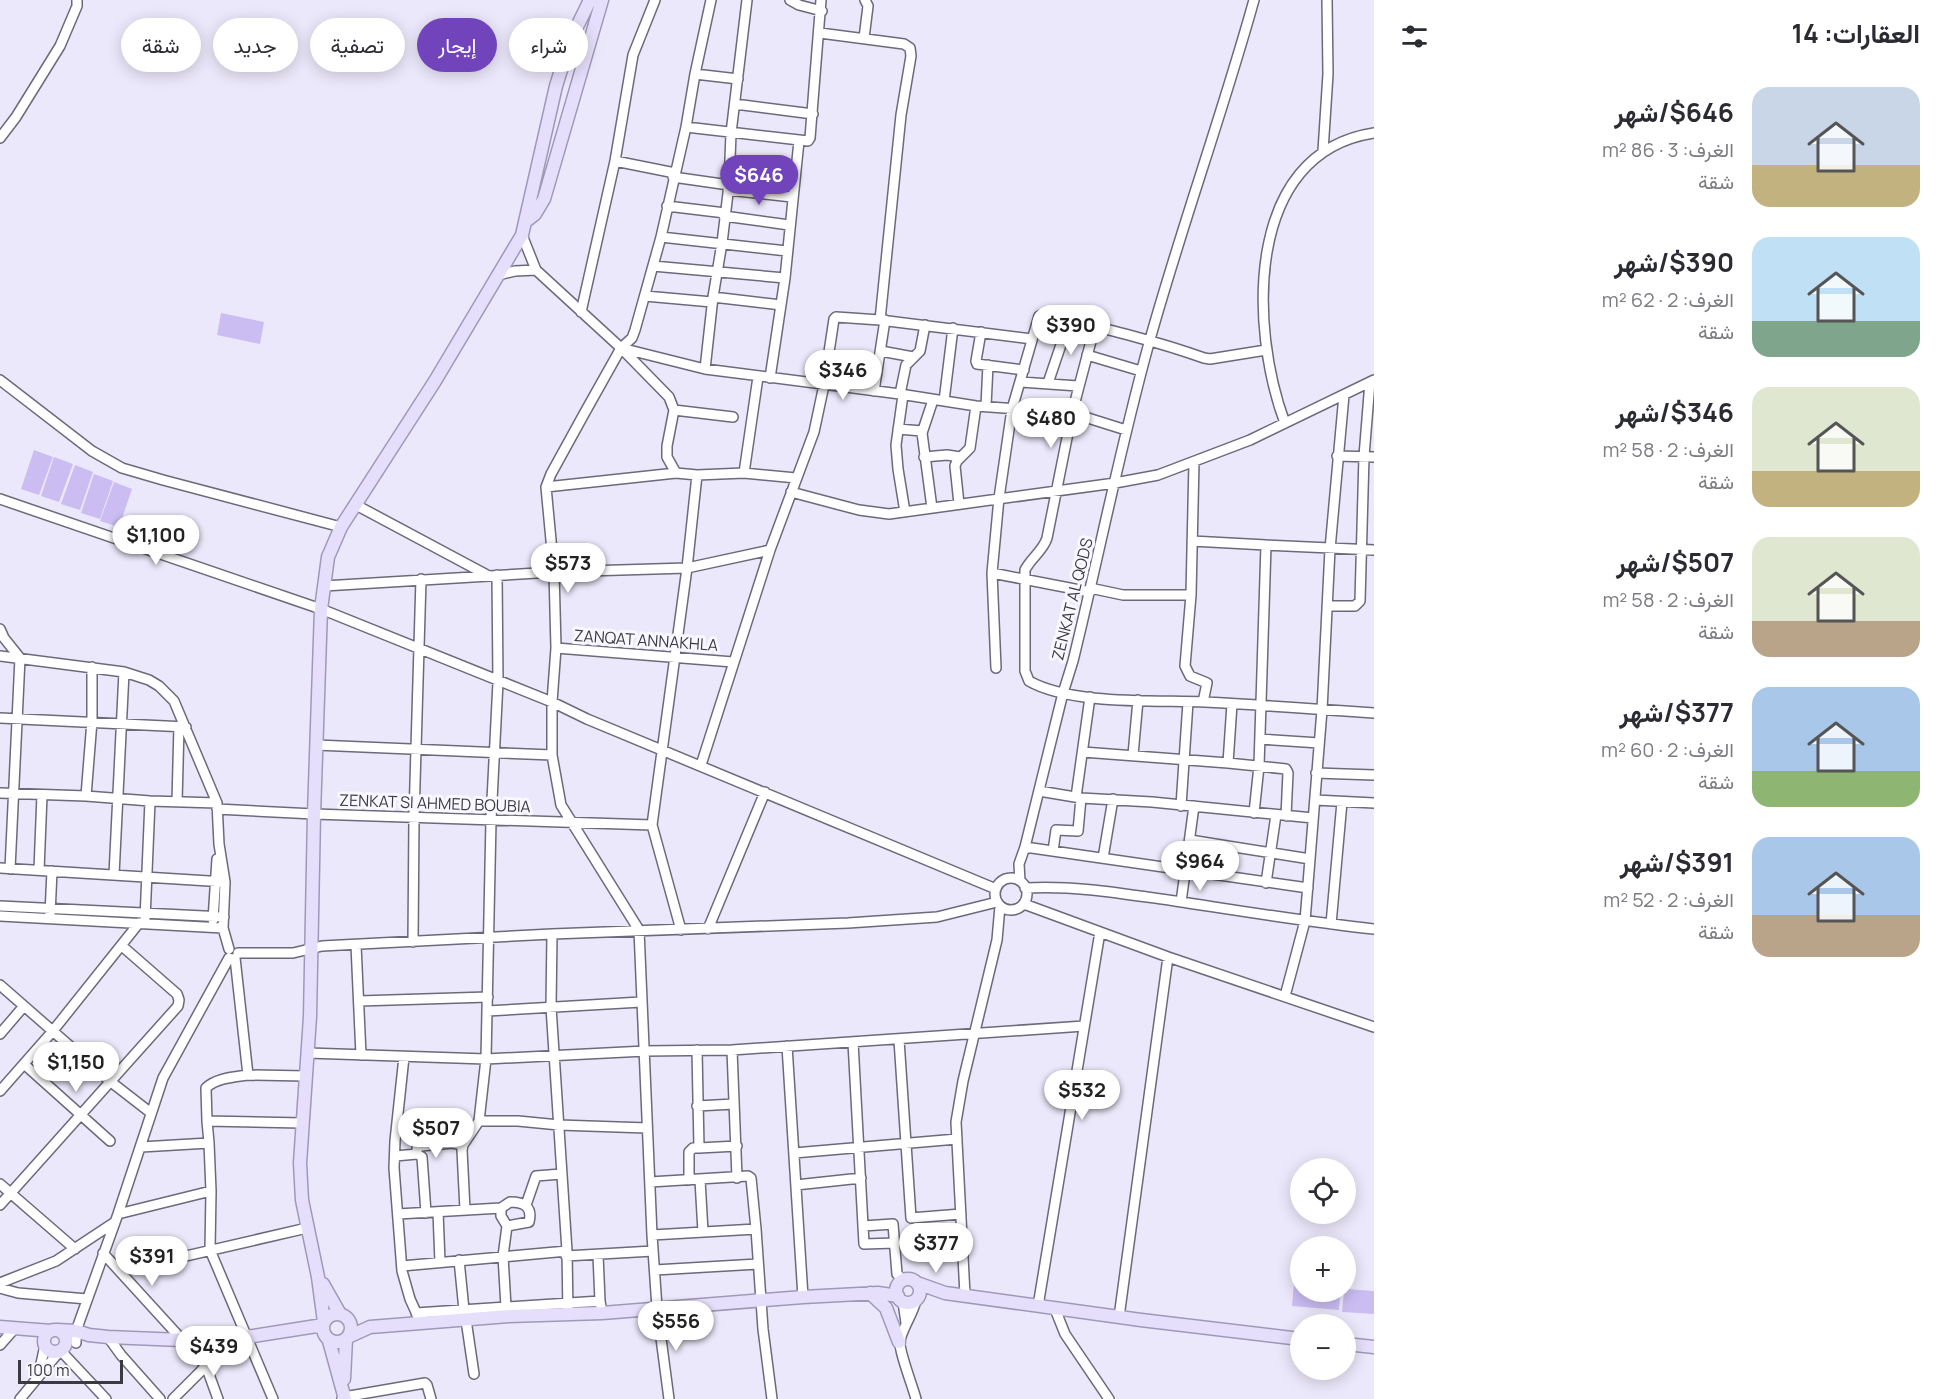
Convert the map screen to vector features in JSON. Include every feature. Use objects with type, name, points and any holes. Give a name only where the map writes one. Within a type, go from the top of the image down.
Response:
[{"type":"main road","points":[[344,1397],[325,1330],[318,1277],[307,1228],[300,1180],[312,948],[321,609],[328,557],[341,527],[435,381],[522,235],[556,86],[570,41],[590,0]]},
{"type":"main road","points":[[525,222],[544,199],[602,0]]},
{"type":"main road","points":[[318,1277],[351,1326],[347,1338],[344,1397]]},
{"type":"main road","points":[[874,1293],[910,1279],[945,1293],[1290,1338]]},
{"type":"main road","points":[[900,1299],[897,1289],[902,1281]]},
{"type":"main road","points":[[916,1300],[920,1293],[917,1283]]},
{"type":"main road","points":[[874,1293],[886,1308],[899,1342]]},
{"type":"main road","points":[[49,1337],[51,1352],[89,1335],[181,1340],[243,1337],[295,1330],[325,1330],[338,1343],[370,1327],[419,1318],[601,1307],[657,1308],[874,1293],[910,1303],[945,1293]]},
{"type":"main road","points":[[325,1330],[331,1316],[343,1316],[370,1327]]},
{"type":"main road","points":[[0,1327],[20,1329],[68,1345]]},
{"type":"main road","points":[[1356,1345],[1374,1347]]},
{"type":"street","points":[[0,138],[16,117],[60,46],[77,6],[77,0]]},
{"type":"street","points":[[581,312],[615,161],[633,55],[655,0]]},
{"type":"street","points":[[669,1399],[654,1270],[639,930],[561,805],[552,755],[552,702],[556,648],[554,572],[546,487],[621,348],[633,336],[653,266],[686,127],[711,0]]},
{"type":"street","points":[[705,369],[722,243],[731,133],[747,0]]},
{"type":"street","points":[[790,0],[822,11]]},
{"type":"street","points":[[686,127],[799,141],[810,139],[822,0]]},
{"type":"street","points":[[864,38],[868,6],[865,0]]},
{"type":"street","name":"ZENKAT AL QODS","points":[[1019,864],[1073,661],[1126,430],[1149,341],[1194,191],[1224,104],[1254,0]]},
{"type":"street","points":[[1323,152],[1328,74],[1327,0]]},
{"type":"street","points":[[820,33],[904,44],[910,48],[911,56],[901,115],[880,351],[874,391]]},
{"type":"street","points":[[695,74],[738,79]]},
{"type":"street","points":[[735,104],[813,114]]},
{"type":"street","points":[[1285,423],[1273,387],[1266,350],[1263,296],[1269,242],[1274,225],[1287,193],[1309,164],[1323,152],[1346,140],[1374,133]]},
{"type":"street","points":[[770,378],[785,278],[799,141]]},
{"type":"street","points":[[615,161],[728,187],[792,197]]},
{"type":"street","points":[[667,206],[789,225]]},
{"type":"street","points":[[522,235],[536,270],[621,348],[669,398],[674,410],[667,453],[676,473]]},
{"type":"street","points":[[660,237],[787,251]]},
{"type":"street","points":[[653,266],[785,278]]},
{"type":"street","points":[[498,275],[514,271],[536,270]]},
{"type":"street","points":[[645,296],[781,305]]},
{"type":"street","points":[[996,668],[992,573],[999,498],[1012,408],[1040,315],[1095,326],[1210,359],[1266,350]]},
{"type":"street","points":[[701,765],[770,550],[814,432],[834,319],[836,317],[883,320],[1032,339]]},
{"type":"street","points":[[1048,383],[1069,321]]},
{"type":"street","points":[[904,512],[896,445],[906,365],[920,351],[925,325]]},
{"type":"street","points":[[1095,326],[1078,386],[1045,545],[1029,562],[1025,570],[1026,676],[1029,681],[1063,693],[1090,697],[1374,713]]},
{"type":"street","points":[[944,401],[953,328]]},
{"type":"street","points":[[981,332],[976,362],[1024,370]]},
{"type":"street","points":[[621,348],[705,369],[758,377],[981,406],[1072,413],[1126,430]]},
{"type":"street","points":[[880,351],[913,357]]},
{"type":"street","points":[[1087,355],[1141,371]]},
{"type":"street","points":[[959,504],[955,466],[972,442],[988,365]]},
{"type":"street","points":[[744,473],[758,377]]},
{"type":"street","points":[[0,380],[86,447],[122,468],[341,527]]},
{"type":"street","points":[[790,492],[869,512],[889,514],[1158,475],[1285,423],[1372,381],[1369,457],[1360,550],[1359,603],[1355,606],[1327,606]]},
{"type":"street","points":[[1021,382],[1078,386]]},
{"type":"street","points":[[1285,996],[1305,921],[1322,710],[1330,549],[1344,395]]},
{"type":"street","points":[[932,508],[922,431],[933,400]]},
{"type":"street","points":[[674,410],[733,417]]},
{"type":"street","points":[[898,429],[922,431]]},
{"type":"street","points":[[924,457],[947,454],[960,457]]},
{"type":"street","points":[[1337,456],[1369,457]]},
{"type":"street","points":[[1194,462],[1191,595],[1185,666],[1190,676],[1207,683],[1203,702]]},
{"type":"street","points":[[546,487],[676,473],[697,475],[744,473],[796,478]]},
{"type":"street","points":[[681,930],[652,825],[687,568],[697,475]]},
{"type":"street","points":[[0,499],[321,609],[552,702],[587,719],[973,880],[1000,895],[1017,909],[1025,901]]},
{"type":"street","points":[[356,505],[493,575]]},
{"type":"street","points":[[1192,541],[1374,550]]},
{"type":"street","points":[[1254,813],[1259,766],[1266,545]]},
{"type":"street","points":[[324,586],[493,575],[687,568],[770,550]]},
{"type":"street","points":[[992,573],[1123,595],[1191,595]]},
{"type":"street","points":[[465,1210],[462,1150],[479,1121],[486,1059],[491,820],[498,682],[493,575]]},
{"type":"street","points":[[412,942],[421,579]]},
{"type":"street","points":[[0,629],[4,638],[20,658],[14,794],[5,868],[220,882]]},
{"type":"street","name":"ZANQAT ANNAKHLA","points":[[556,648],[733,662]]},
{"type":"street","points":[[0,656],[124,672],[149,680],[174,700],[183,727],[217,806],[223,928],[233,955],[248,1075]]},
{"type":"street","points":[[86,796],[92,721],[92,667]]},
{"type":"street","points":[[114,875],[124,672]]},
{"type":"street","points":[[1053,851],[1056,830],[1077,831],[1090,697]]},
{"type":"street","points":[[1133,755],[1138,700]]},
{"type":"street","points":[[1181,806],[1188,702]]},
{"type":"street","points":[[1228,763],[1232,704]]},
{"type":"street","points":[[0,718],[183,727]]},
{"type":"street","points":[[177,802],[183,727]]},
{"type":"street","points":[[1260,740],[1319,743]]},
{"type":"street","points":[[316,745],[552,755]]},
{"type":"street","points":[[1083,752],[1286,769],[1288,772],[1281,815],[1266,883]]},
{"type":"street","points":[[1317,773],[1374,775]]},
{"type":"street","points":[[1039,791],[1079,798],[1113,799],[1313,818]]},
{"type":"street","points":[[708,928],[765,792]]},
{"type":"street","name":"ZENKAT SI AHMED BOUBIA","points":[[0,793],[177,802],[314,814],[652,825]]},
{"type":"street","points":[[39,870],[42,795]]},
{"type":"street","points":[[1103,858],[1113,799]]},
{"type":"street","points":[[1315,800],[1374,803]]},
{"type":"street","points":[[0,1090],[52,1032],[143,920],[148,877],[150,801]]},
{"type":"street","points":[[1331,924],[1342,802]]},
{"type":"street","points":[[1181,902],[1194,806]]},
{"type":"street","points":[[1190,840],[1310,859]]},
{"type":"street","points":[[1025,847],[1308,888]]},
{"type":"street","points":[[1019,864],[1025,901]]},
{"type":"street","points":[[965,1295],[956,1122],[997,940],[1000,895],[1019,864]]},
{"type":"street","points":[[49,919],[52,871]]},
{"type":"street","points":[[233,955],[293,953],[312,948],[489,937],[937,917],[1000,895],[1012,879],[1022,884],[1098,890],[1374,929]]},
{"type":"street","points":[[212,927],[220,882]]},
{"type":"street","points":[[1025,901],[1168,957],[1374,1027]]},
{"type":"street","points":[[0,906],[50,909],[223,928]]},
{"type":"street","points":[[0,916],[143,920],[224,917]]},
{"type":"street","points":[[1038,1306],[1100,932]]},
{"type":"street","points":[[552,934],[551,1007],[569,1309]]},
{"type":"street","points":[[356,945],[361,1055]]},
{"type":"street","points":[[0,1205],[178,1006],[180,1000],[177,994],[122,946]]},
{"type":"street","points":[[20,1399],[68,1345],[116,1218],[158,1090],[169,1065],[233,955]]},
{"type":"street","points":[[1119,1317],[1168,957]]},
{"type":"street","points":[[0,985],[111,1082],[152,1113]]},
{"type":"street","points":[[359,1001],[488,997]]},
{"type":"street","points":[[487,1011],[641,1002]]},
{"type":"street","points":[[0,1034],[24,1006]]},
{"type":"street","points":[[308,1053],[486,1059],[645,1051],[732,1050],[1084,1026]]},
{"type":"street","points":[[899,1040],[910,1218]]},
{"type":"street","points":[[853,1042],[864,1244],[895,1243]]},
{"type":"street","points":[[787,1046],[803,1297]]},
{"type":"street","points":[[696,1050],[699,1148]]},
{"type":"street","points":[[732,1050],[737,1178]]},
{"type":"street","points":[[404,1057],[395,1156],[398,1214],[402,1266],[410,1299],[419,1318]]},
{"type":"street","points":[[24,1064],[110,1141]]},
{"type":"street","points":[[273,1399],[243,1337],[210,1250],[211,1191],[206,1088],[231,1077],[306,1076]]},
{"type":"street","points":[[697,1106],[734,1104]]},
{"type":"street","points":[[207,1121],[302,1123]]},
{"type":"street","points":[[479,1121],[647,1128]]},
{"type":"street","points":[[794,1153],[957,1139]]},
{"type":"street","points":[[141,1147],[208,1143]]},
{"type":"street","points":[[417,1154],[417,1148],[421,1146],[452,1143],[463,1145]]},
{"type":"street","points":[[689,1180],[689,1152],[693,1148],[737,1146]]},
{"type":"street","points":[[395,1156],[417,1154],[422,1157],[426,1213]]},
{"type":"street","points":[[526,1205],[536,1176],[561,1174]]},
{"type":"street","points":[[650,1182],[748,1176],[751,1178],[772,1399]]},
{"type":"street","points":[[796,1185],[861,1178]]},
{"type":"street","points":[[700,1180],[703,1232]]},
{"type":"street","points":[[0,1184],[75,1249]]},
{"type":"street","points":[[87,1299],[7,1291],[0,1285],[56,1261],[116,1218],[211,1191]]},
{"type":"street","points":[[398,1214],[501,1208],[510,1202],[526,1205],[530,1209],[531,1219],[529,1221],[507,1226]]},
{"type":"street","points":[[501,1208],[501,1216],[507,1226],[503,1256],[507,1312]]},
{"type":"street","points":[[438,1212],[441,1262]]},
{"type":"street","points":[[902,1281],[897,1274],[893,1224],[895,1220],[961,1214]]},
{"type":"street","points":[[863,1226],[893,1224]]},
{"type":"street","points":[[121,1271],[307,1228]]},
{"type":"street","points":[[652,1235],[756,1229]]},
{"type":"street","points":[[402,1266],[503,1256],[598,1255],[653,1251]]},
{"type":"street","points":[[103,1253],[206,1366],[218,1399]]},
{"type":"street","points":[[598,1255],[601,1307]]},
{"type":"street","points":[[459,1260],[474,1374]]},
{"type":"street","points":[[654,1270],[758,1264]]},
{"type":"street","points":[[900,1299],[906,1323]]},
{"type":"street","points":[[916,1300],[914,1310],[899,1342],[916,1399]]},
{"type":"street","points":[[1055,1309],[1065,1334],[1109,1399]]},
{"type":"street","points":[[0,1345],[20,1329]]},
{"type":"street","points":[[39,1375],[49,1337]]},
{"type":"street","points":[[108,1337],[160,1399]]},
{"type":"street","points":[[173,1399],[206,1366],[243,1337]]},
{"type":"street","points":[[68,1345],[106,1399]]},
{"type":"street","points":[[344,1397],[368,1396],[425,1383],[431,1399]]},
{"type":"shaded area","points":[[221,313],[264,322],[260,344],[217,335]]},
{"type":"shaded area","points":[[34,450],[53,457],[39,495],[21,489]]},
{"type":"shaded area","points":[[54,457],[73,464],[59,502],[41,496]]},
{"type":"shaded area","points":[[75,465],[93,472],[80,510],[61,504]]},
{"type":"shaded area","points":[[94,474],[113,481],[100,519],[81,513]]},
{"type":"shaded area","points":[[114,482],[132,489],[119,527],[100,521]]},
{"type":"shaded area","points":[[1356,1290],[1374,1291],[1374,1314],[1342,1312],[1343,1302],[1356,1302]]},
{"type":"shaded area","points":[[1292,1302],[1339,1302],[1339,1310],[1292,1306]]}]
